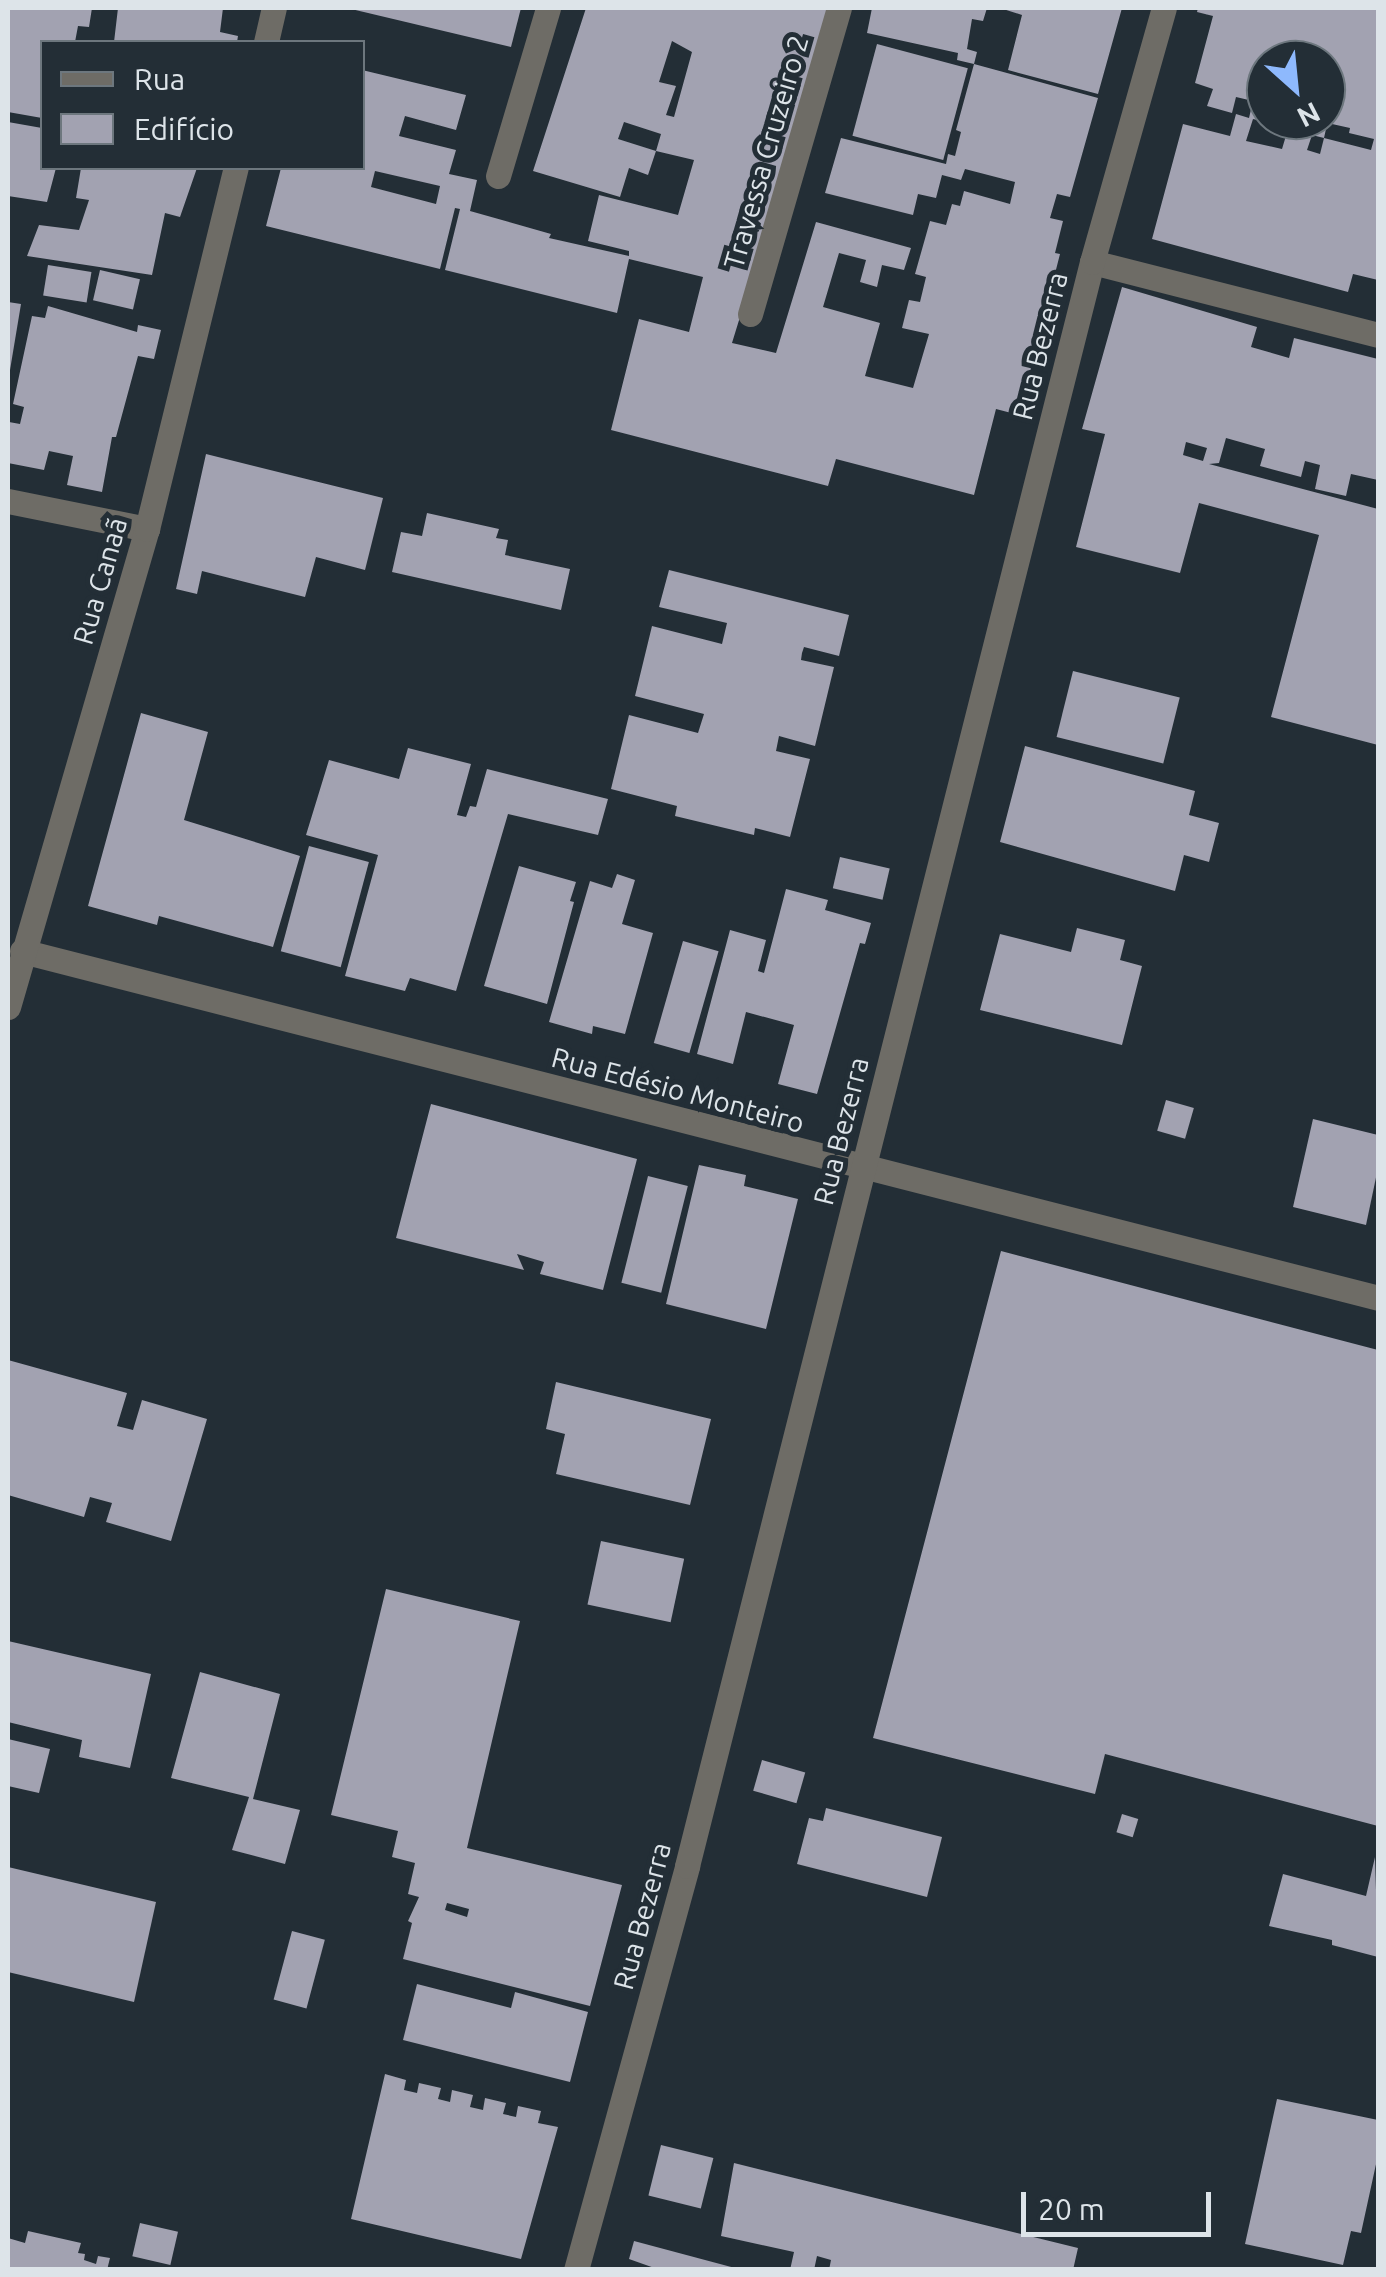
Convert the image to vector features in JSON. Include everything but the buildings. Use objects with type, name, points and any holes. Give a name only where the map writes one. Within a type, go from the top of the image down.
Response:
[{"type":"street","points":[[266,40],[274,8]]},
{"type":"street","points":[[498,176],[548,8]]},
{"type":"street","name":"Travessa Cruzeiro 2","points":[[750,314],[839,8]]},
{"type":"street","name":"Rua Bezerra","points":[[576,2270],[687,1866],[1092,262],[1164,8]]},
{"type":"street","name":"Rua Canaã","points":[[8,1007],[148,529],[236,170]]},
{"type":"street","points":[[1092,262],[1378,335]]},
{"type":"street","points":[[8,501],[148,529]]},
{"type":"street","name":"Rua Edésio Monteiro","points":[[22,951],[1378,1298]]}]
